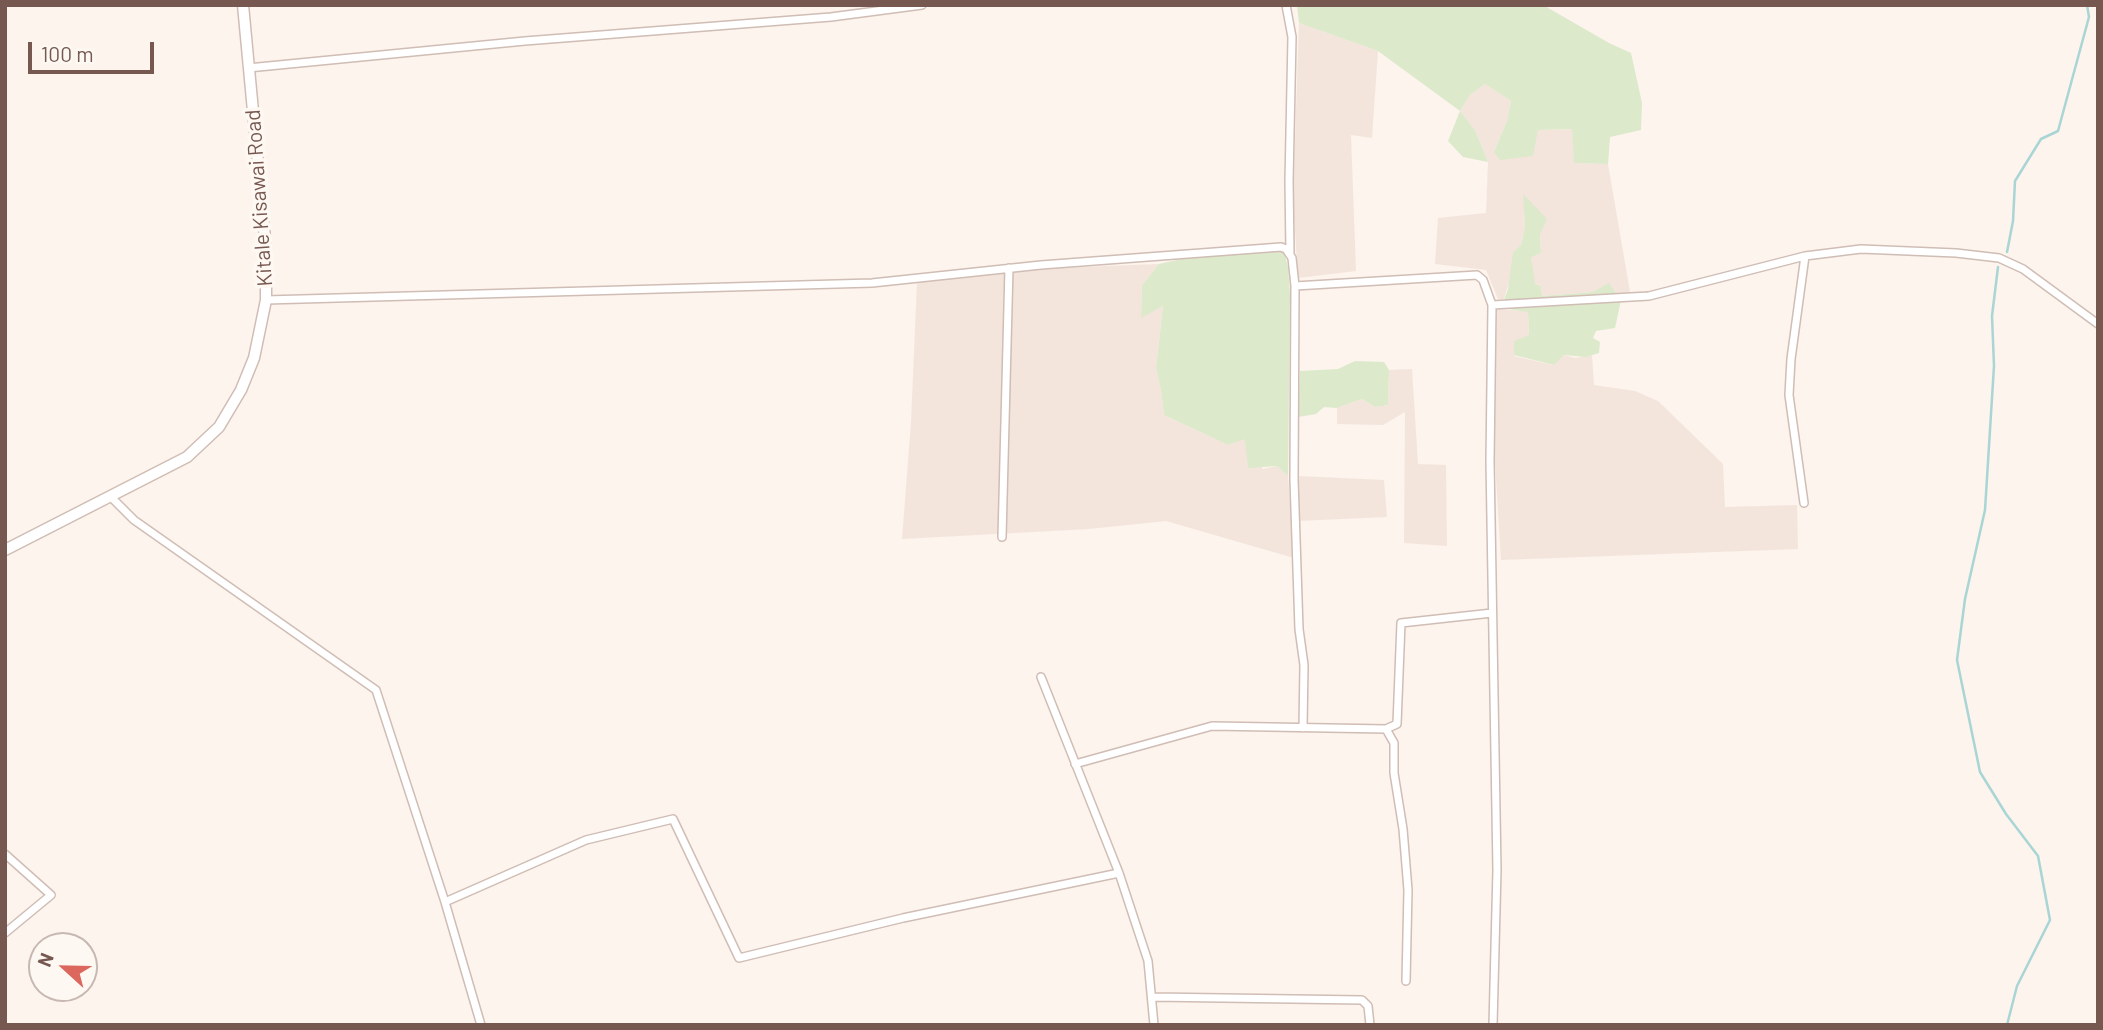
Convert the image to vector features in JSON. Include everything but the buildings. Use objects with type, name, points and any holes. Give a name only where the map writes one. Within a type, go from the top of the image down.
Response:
[{"type":"street","name":"Kitale Kisawai Road","points":[[5,550],[187,457],[219,427],[241,390],[254,358],[266,300],[263,212],[243,5]]},
{"type":"street","points":[[248,68],[525,41],[808,19],[922,5]]},
{"type":"street","points":[[1286,5],[1292,37],[1290,253],[1295,286],[1294,479],[1299,629],[1304,665],[1303,728]]},
{"type":"street","points":[[266,300],[872,283],[1009,268],[1281,247],[1290,253]]},
{"type":"street","points":[[1492,304],[1648,296],[1805,256],[1861,249],[1956,253],[1999,258],[2023,269],[2098,324]]},
{"type":"street","points":[[1804,503],[1789,395],[1794,326],[1805,256]]},
{"type":"street","points":[[1002,537],[1009,268]]},
{"type":"street","points":[[1295,286],[1477,275],[1483,280],[1492,304],[1490,461],[1497,870],[1493,1025]]},
{"type":"street","points":[[111,497],[134,520],[376,691],[445,902],[481,1025]]},
{"type":"street","points":[[1076,764],[1212,726],[1385,729],[1397,724],[1401,623],[1492,613]]},
{"type":"street","points":[[1041,677],[1119,873],[1148,961],[1154,1025]]},
{"type":"street","points":[[1385,729],[1394,743],[1394,773],[1408,890],[1406,981]]},
{"type":"street","points":[[445,902],[586,840],[673,818],[739,958],[903,918],[1119,873]]},
{"type":"street","points":[[5,854],[51,895],[5,933]]},
{"type":"street","points":[[1153,997],[1362,1000],[1368,1006],[1370,1025]]},
{"type":"shaded area","points":[[1299,23],[1378,51],[1372,138],[1351,135],[1356,271],[1298,278],[1293,200]]},
{"type":"shaded area","points":[[1485,84],[1511,101],[1507,121],[1494,152],[1538,130],[1572,129],[1575,163],[1608,164],[1630,292],[1617,294],[1609,284],[1593,292],[1542,296],[1541,286],[1535,284],[1531,256],[1541,253],[1540,234],[1524,213],[1525,227],[1521,245],[1513,252],[1512,272],[1504,299],[1498,299],[1486,270],[1435,264],[1438,218],[1486,213],[1488,162],[1475,130],[1460,111],[1470,95]]},
{"type":"shaded area","points":[[1159,264],[1142,285],[1141,317],[1163,306],[1156,368],[1164,415],[1228,445],[1245,438],[1263,469],[1277,466],[1288,476],[1294,558],[1166,521],[1089,529],[902,539],[911,422],[917,282],[1053,268]]},
{"type":"shaded area","points":[[1495,309],[1528,311],[1529,336],[1514,356],[1553,365],[1564,355],[1575,358],[1592,355],[1594,385],[1635,391],[1658,401],[1723,464],[1725,507],[1797,505],[1798,549],[1501,560],[1494,445]]},
{"type":"shaded area","points":[[1412,369],[1418,464],[1446,465],[1447,546],[1404,543],[1405,412],[1383,425],[1337,424],[1337,408],[1362,399],[1375,407],[1388,405],[1389,370]]},
{"type":"shaded area","points":[[1298,476],[1384,480],[1387,517],[1298,521]]},
{"type":"green space","points":[[1297,5],[1543,5],[1631,53],[1642,103],[1641,130],[1610,137],[1608,164],[1574,163],[1572,129],[1538,130],[1533,156],[1500,160],[1494,152],[1507,121],[1511,101],[1485,84],[1470,95],[1460,111],[1378,51],[1299,23]]},
{"type":"green space","points":[[1460,111],[1475,130],[1488,162],[1463,157],[1448,141]]},
{"type":"green space","points":[[1523,194],[1547,219],[1540,234],[1541,253],[1531,257],[1535,284],[1541,286],[1542,296],[1593,292],[1609,283],[1621,300],[1615,328],[1596,331],[1593,338],[1600,342],[1599,353],[1586,357],[1564,355],[1554,365],[1514,355],[1514,341],[1529,335],[1528,312],[1501,308],[1508,289],[1513,252],[1521,245],[1525,227]]},
{"type":"green space","points":[[1284,251],[1290,294],[1288,476],[1277,466],[1248,468],[1245,439],[1228,445],[1164,415],[1156,368],[1163,306],[1141,318],[1142,285],[1159,264],[1190,257]]},
{"type":"green space","points":[[1355,361],[1384,362],[1389,370],[1388,405],[1375,407],[1362,399],[1337,408],[1324,407],[1316,414],[1298,417],[1300,371],[1338,369]]},
{"type":"waterway","points":[[2007,252],[2013,221],[2015,181],[2041,139],[2058,131],[2089,17],[2087,5]]},
{"type":"waterway","points":[[1998,267],[1992,316],[1994,366],[1985,510],[1965,599],[1957,660],[1980,772],[2006,814],[2038,856],[2050,920],[2017,986],[2007,1025]]}]
